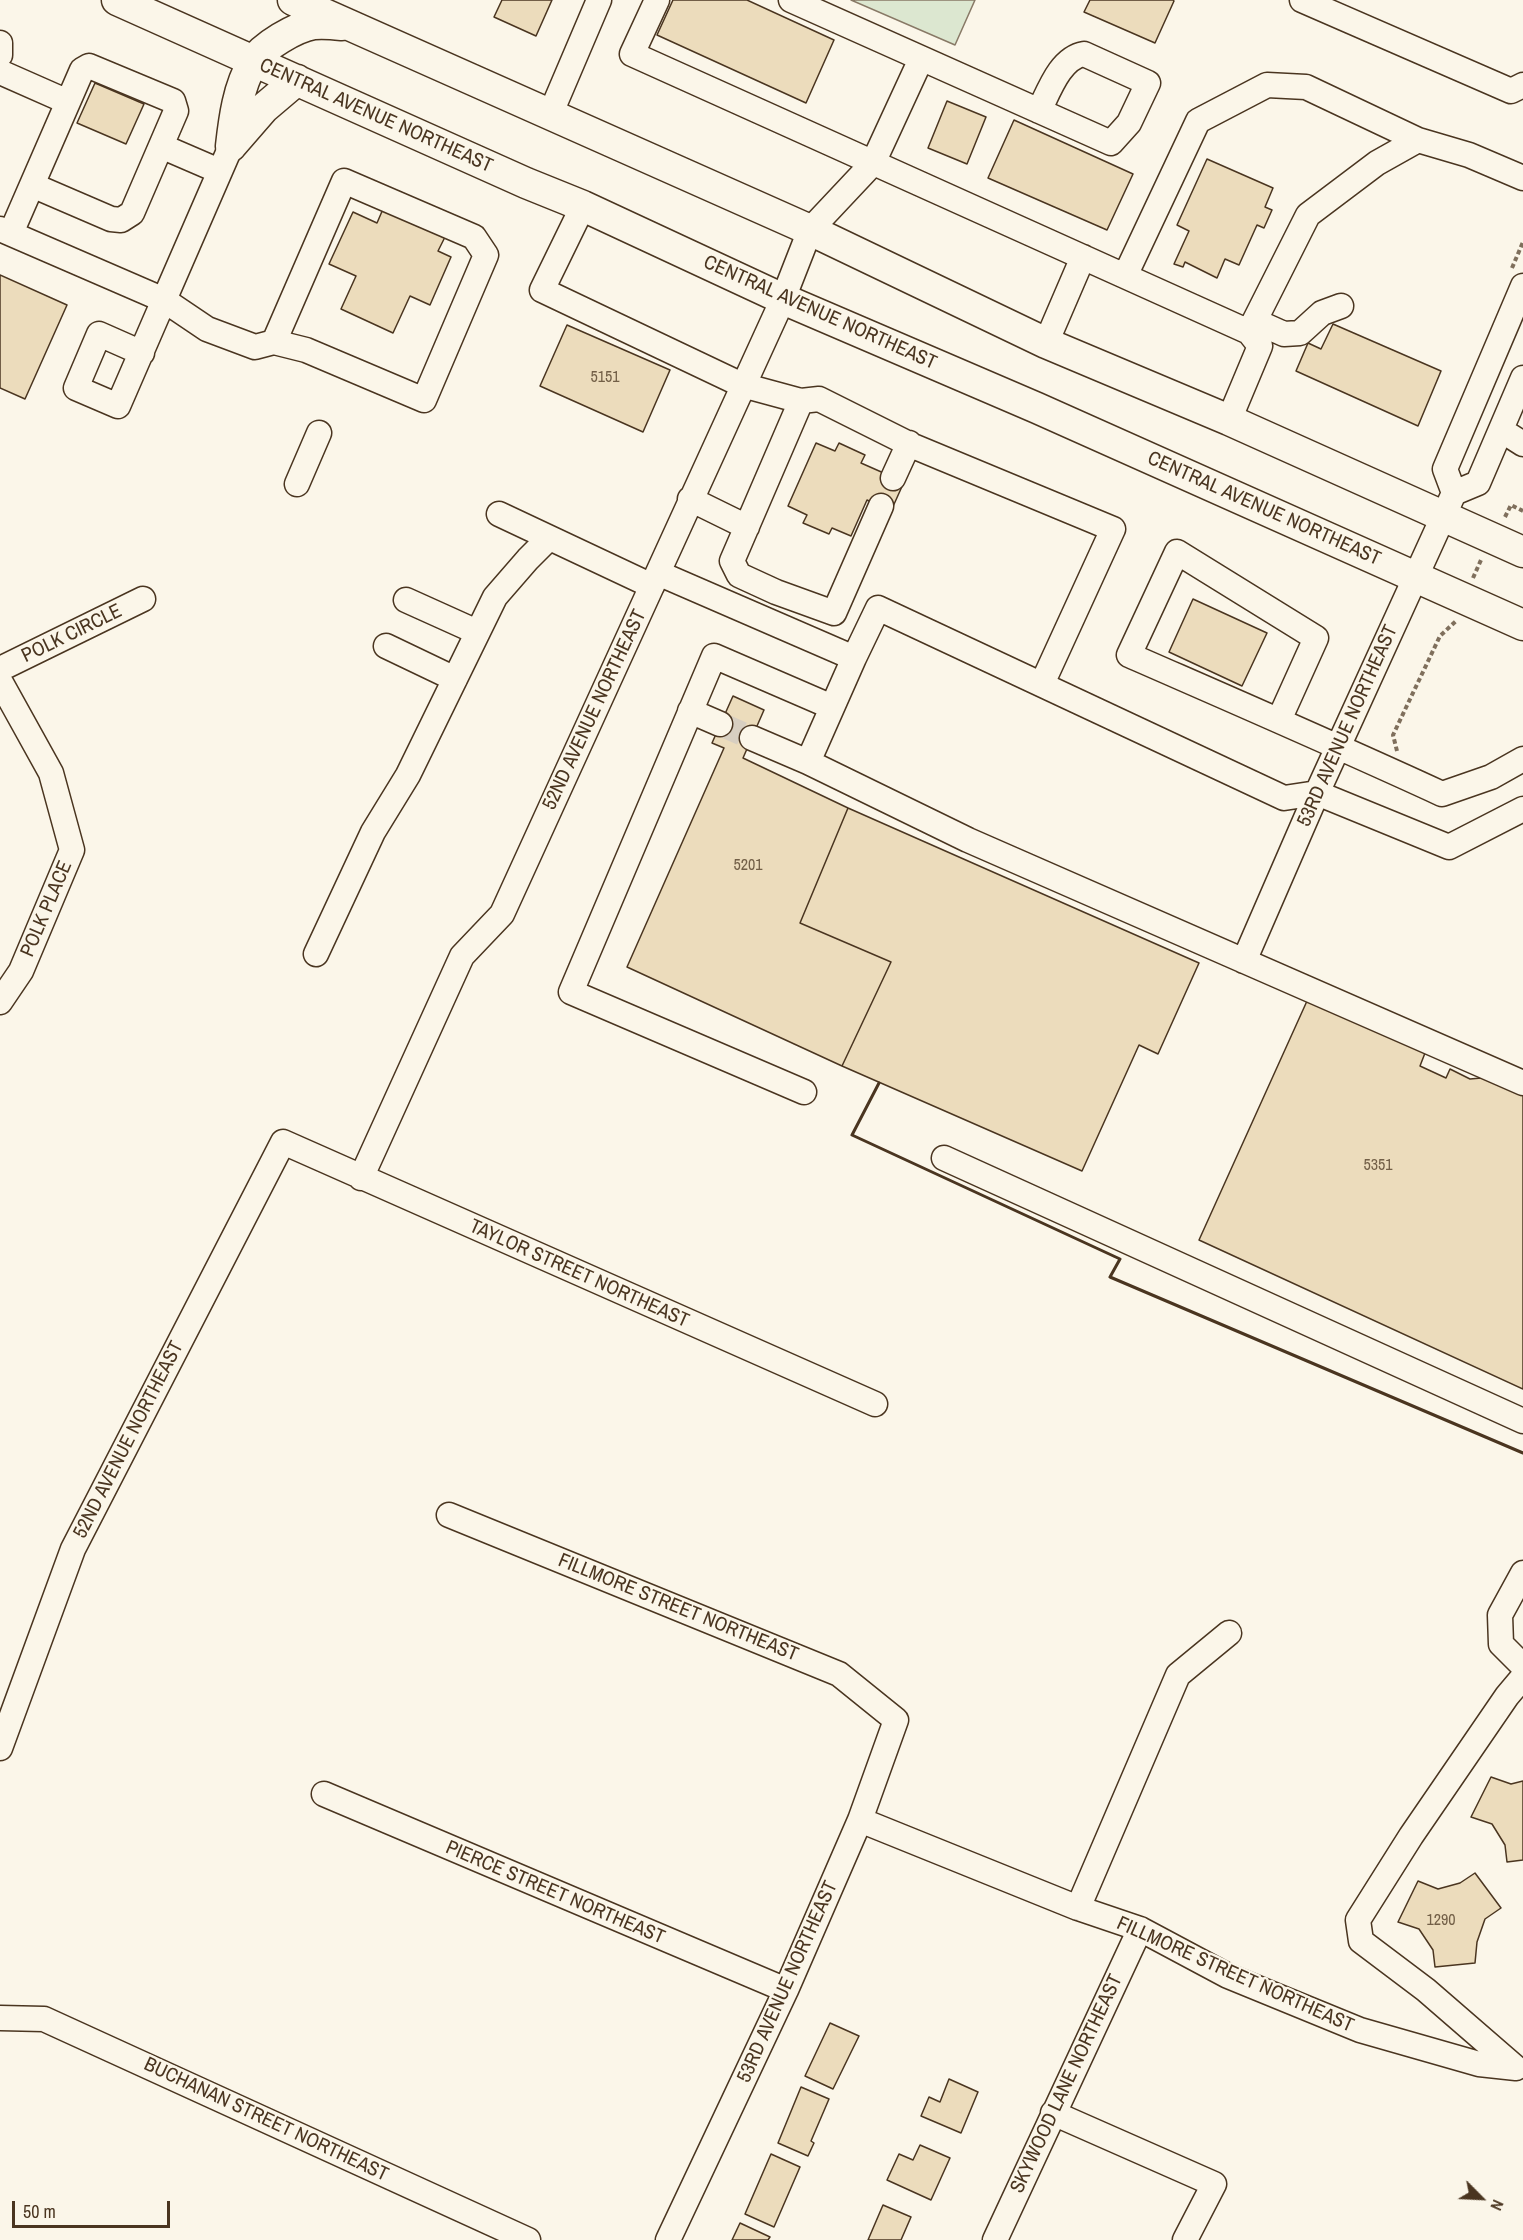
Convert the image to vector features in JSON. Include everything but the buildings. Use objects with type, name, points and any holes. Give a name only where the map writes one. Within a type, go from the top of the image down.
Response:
[{"type":"main road","name":"CENTRAL AVENUE NORTHEAST","points":[[117,0],[526,183],[583,206],[783,299],[1037,408],[1523,625]]},
{"type":"main road","points":[[219,46],[236,46],[251,42],[291,22],[300,15],[303,2],[810,230],[1046,343],[1229,420],[1449,504],[1492,538],[1523,552]]},
{"type":"main road","points":[[225,159],[234,114],[253,61],[269,46],[299,28],[329,23],[353,26]]},
{"type":"main road","points":[[225,159],[264,108],[297,80]]},
{"type":"street","points":[[550,115],[599,0]]},
{"type":"street","points":[[657,0],[632,54],[1125,276],[1252,326],[1284,334],[1299,333],[1322,313],[1341,306]]},
{"type":"street","points":[[791,0],[1039,111]]},
{"type":"street","points":[[1302,0],[1511,91],[1523,85]]},
{"type":"street","points":[[0,43],[0,55]]},
{"type":"street","points":[[810,230],[873,163],[921,59]]},
{"type":"street","points":[[32,185],[111,219],[121,220],[132,213],[176,111],[173,101],[89,66],[82,70],[32,185],[5,231],[164,300],[207,329],[255,346],[274,342],[306,350],[424,400],[486,255],[474,237],[344,181],[274,342]]},
{"type":"street","points":[[0,72],[68,102]]},
{"type":"street","points":[[1125,276],[1198,120],[1267,86],[1306,87],[1418,140],[1469,155],[1523,178]]},
{"type":"street","points":[[1229,420],[1260,346],[1252,326],[1308,215],[1377,163],[1418,140]]},
{"type":"street","points":[[142,353],[225,159],[161,146]]},
{"type":"street","points":[[583,206],[542,290],[742,385],[801,401],[819,399],[909,443],[1113,529],[1042,684]]},
{"type":"street","name":"52ND AVENUE NORTHEAST","points":[[361,1178],[462,956],[502,914],[783,299],[810,230]]},
{"type":"street","points":[[1046,343],[1083,257]]},
{"type":"street","points":[[1522,381],[1478,483],[1449,504],[1445,469],[1523,286]]},
{"type":"street","points":[[801,401],[732,561],[739,575],[776,592],[834,613],[881,506]]},
{"type":"street","points":[[1501,430],[1523,444]]},
{"type":"street","points":[[297,484],[319,433]]},
{"type":"street","points":[[894,478],[909,443]]},
{"type":"street","points":[[690,499],[747,527]]},
{"type":"street","name":"53RD AVENUE NORTHEAST","points":[[1244,960],[1317,793],[1449,504]]},
{"type":"street","points":[[499,514],[549,538],[854,658]]},
{"type":"street","points":[[316,954],[373,832],[408,775],[495,597],[549,538]]},
{"type":"street","points":[[1279,720],[1316,638],[1177,552],[1129,655],[1442,794],[1491,777],[1523,759]]},
{"type":"street","name":"POLK CIRCLE","points":[[0,669],[143,599]]},
{"type":"street","points":[[406,600],[477,632]]},
{"type":"street","points":[[808,762],[878,608],[1284,798],[1317,793],[1449,847],[1523,809]]},
{"type":"street","points":[[386,646],[455,679]]},
{"type":"street","points":[[804,1092],[570,992],[714,656],[832,707]]},
{"type":"street","name":"POLK PLACE","points":[[0,681],[51,773],[72,850],[21,971],[0,1002]]},
{"type":"street","points":[[690,711],[720,724]]},
{"type":"street","points":[[752,738],[808,762],[968,840],[1523,1083]]},
{"type":"street","name":"52ND AVENUE NORTHEAST","points":[[0,1749],[73,1549],[283,1142]]},
{"type":"street","name":"TAYLOR STREET NORTHEAST","points":[[283,1142],[875,1404]]},
{"type":"street","points":[[944,1158],[1523,1421]]},
{"type":"street","name":"FILLMORE STREET NORTHEAST","points":[[449,1515],[839,1674],[896,1720]]},
{"type":"street","points":[[1523,1573],[1500,1615],[1502,1644],[1523,1666]]},
{"type":"street","points":[[1077,1908],[1178,1675],[1228,1633]]},
{"type":"street","points":[[1520,2066],[1426,1989],[1361,1941],[1358,1920],[1411,1836],[1507,1696],[1523,1677]]},
{"type":"street","name":"53RD AVENUE NORTHEAST","points":[[668,2240],[786,1990],[860,1820],[896,1720]]},
{"type":"street","name":"PIERCE STREET NORTHEAST","points":[[324,1794],[786,1990]]},
{"type":"street","name":"FILLMORE STREET NORTHEAST","points":[[860,1820],[1077,1908],[1140,1929],[1228,1976],[1360,2030],[1479,2064],[1520,2066]]},
{"type":"street","name":"SKYWOOD LANE NORTHEAST","points":[[994,2240],[1140,1929]]},
{"type":"street","name":"BUCHANAN STREET NORTHEAST","points":[[0,2018],[44,2019],[528,2240]]},
{"type":"street","points":[[1053,2114],[1214,2184],[1185,2240]]},
{"type":"path","points":[[1391,770],[1398,753],[1393,735],[1440,636],[1456,622],[1463,598],[1511,505],[1523,511]]},
{"type":"green space","points":[[851,0],[975,0],[955,45]]},
{"type":"tunnel","points":[[720,724],[752,738]]},
{"type":"wall","points":[[879,1083],[852,1135],[1120,1259],[1110,1277],[1523,1453]]}]
